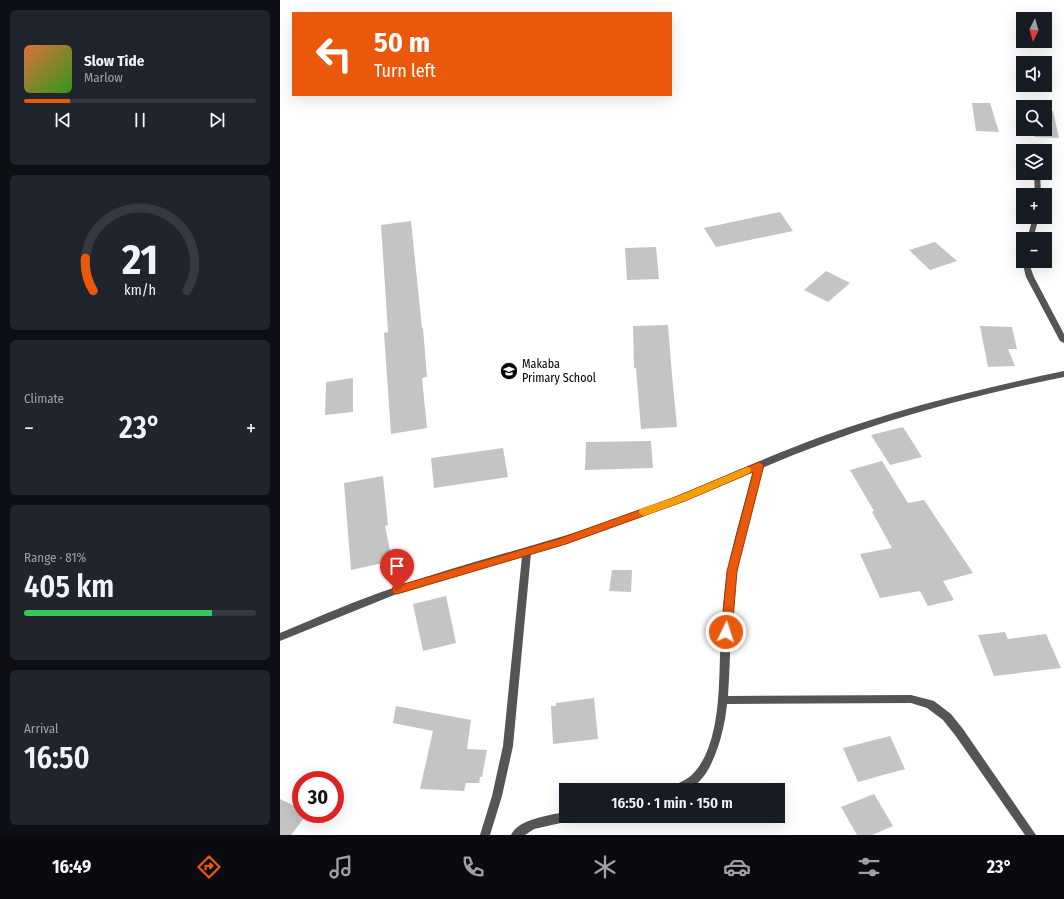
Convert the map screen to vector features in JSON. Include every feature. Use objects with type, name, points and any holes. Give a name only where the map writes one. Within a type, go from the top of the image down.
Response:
[{"type":"street","points":[[1027,268],[1030,277],[1064,341]]},
{"type":"street","points":[[280,637],[397,590],[563,541],[682,498],[759,465],[828,438],[905,414],[1006,386],[1064,374]]},
{"type":"street","points":[[689,783],[696,779],[710,757],[719,727],[723,700],[727,618],[732,571],[759,465]]},
{"type":"street","points":[[485,835],[497,796],[508,746],[527,551]]},
{"type":"street","points":[[723,700],[911,700],[930,704],[947,717],[959,732],[1031,835]]},
{"type":"street","points":[[516,835],[532,824],[559,818]]},
{"type":"building","points":[[972,103],[990,103],[999,132],[976,131]]},
{"type":"building","points":[[1053,111],[1059,138],[1035,137],[1052,136]]},
{"type":"building","points":[[780,212],[793,231],[716,247],[704,228]]},
{"type":"building","points":[[411,221],[427,377],[422,378],[427,428],[391,434],[384,333],[388,332],[381,225]]},
{"type":"building","points":[[935,242],[957,261],[930,270],[909,250]]},
{"type":"building","points":[[656,247],[659,279],[627,280],[625,248]]},
{"type":"building","points":[[826,271],[850,283],[828,302],[804,290]]},
{"type":"building","points":[[668,325],[677,427],[641,429],[636,368],[634,368],[633,326]]},
{"type":"building","points":[[980,326],[1012,327],[1017,349],[1008,349],[1015,366],[988,367]]},
{"type":"building","points":[[353,378],[353,412],[325,415],[326,382]]},
{"type":"building","points":[[903,427],[922,457],[890,465],[871,435]]},
{"type":"building","points":[[651,441],[653,468],[585,470],[586,442]]},
{"type":"building","points":[[503,448],[508,477],[434,488],[431,458]]},
{"type":"building","points":[[882,461],[908,503],[924,500],[973,573],[943,581],[954,600],[928,606],[920,591],[880,598],[860,554],[892,548],[872,512],[874,511],[850,470]]},
{"type":"building","points":[[383,476],[388,525],[385,526],[392,561],[351,570],[344,483]]},
{"type":"building","points":[[612,570],[632,570],[631,592],[609,591]]},
{"type":"building","points":[[446,596],[456,643],[423,651],[413,604]]},
{"type":"building","points":[[1005,632],[1008,639],[1046,634],[1061,668],[994,676],[978,635]]},
{"type":"building","points":[[594,698],[598,739],[553,744],[551,706],[556,706],[556,703]]},
{"type":"building","points":[[396,706],[471,720],[467,749],[487,750],[482,777],[480,777],[479,783],[466,783],[464,791],[420,789],[433,731],[393,723]]},
{"type":"building","points":[[890,736],[905,769],[858,782],[843,748]]},
{"type":"building","points":[[874,794],[893,826],[872,835],[857,835],[841,807]]},
{"type":"building","points":[[280,799],[292,805],[292,823],[300,823],[291,835],[280,835]]},
{"type":"slow traffic","points":[[644,512],[682,498],[747,470]]},
{"type":"place","name":"Makaba Primary School","points":[[509,371]]},
{"type":"route","points":[[397,590],[563,541],[682,498],[759,465],[732,571],[726,632]]}]
